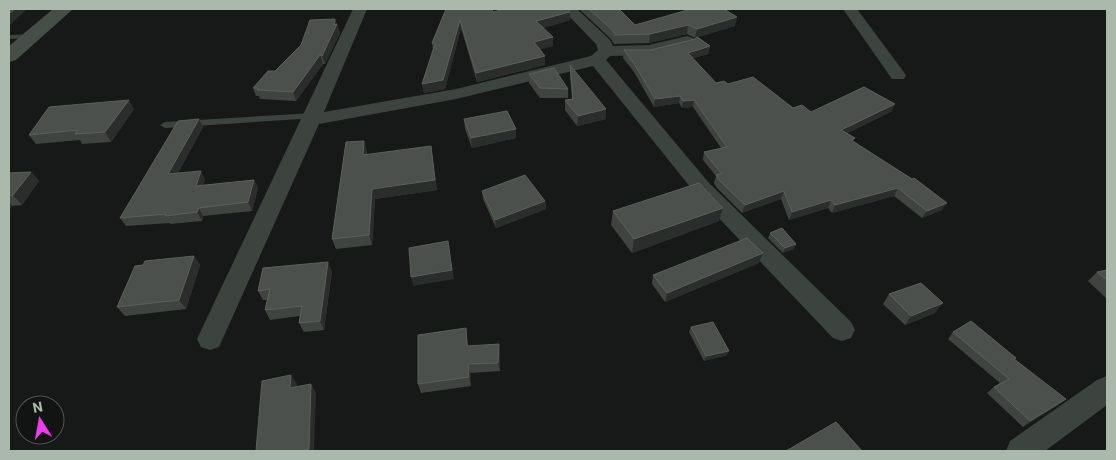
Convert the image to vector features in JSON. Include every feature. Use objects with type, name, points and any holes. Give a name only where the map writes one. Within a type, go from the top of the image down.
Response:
[{"type":"street","points":[[9,56],[64,9]]},
{"type":"street","points":[[210,339],[360,9]]},
{"type":"street","points":[[569,9],[604,43],[601,56]]},
{"type":"street","points":[[850,9],[898,75]]},
{"type":"street","points":[[312,118],[456,94],[601,56],[649,50],[687,41]]},
{"type":"street","points":[[601,56],[702,188],[842,330]]},
{"type":"street","points":[[1021,451],[1107,389]]},
{"type":"lane","points":[[9,37],[32,36]]},
{"type":"lane","points":[[165,125],[312,118]]},
{"type":"building","points":[[446,9],[492,9],[493,12],[505,9],[568,9],[570,12],[536,21],[553,37],[534,42],[545,56],[476,73],[460,20],[443,80],[422,84],[435,44],[432,43]]},
{"type":"building","points":[[589,9],[619,9],[635,25],[691,9],[724,9],[737,17],[697,29],[688,25],[650,34],[615,35]]},
{"type":"building","points":[[335,19],[334,25],[337,24],[322,56],[320,55],[293,92],[257,90],[258,88],[253,88],[268,71],[275,71],[301,45],[310,20]]},
{"type":"building","points":[[697,37],[710,46],[688,53],[716,83],[724,81],[728,84],[753,77],[793,108],[802,105],[811,112],[864,87],[895,104],[841,130],[855,138],[851,140],[912,179],[914,178],[947,203],[927,211],[898,188],[835,205],[831,200],[792,212],[784,191],[745,205],[719,180],[716,175],[722,174],[704,152],[727,147],[694,100],[683,101],[680,96],[655,99],[624,50],[650,50]]},
{"type":"building","points":[[570,65],[606,109],[578,116],[565,100],[573,99]]},
{"type":"building","points":[[554,68],[568,89],[540,88],[529,74]]},
{"type":"building","points":[[129,100],[105,132],[75,134],[78,130],[29,135],[49,107]]},
{"type":"building","points":[[507,111],[516,129],[471,138],[464,119]]},
{"type":"building","points":[[199,119],[168,174],[201,171],[196,186],[254,180],[248,202],[199,208],[197,212],[165,216],[166,214],[120,218],[178,121]]},
{"type":"building","points":[[364,141],[363,155],[431,146],[435,180],[372,189],[369,235],[332,239],[346,142]]},
{"type":"building","points":[[31,172],[13,195],[9,196],[9,173]]},
{"type":"building","points":[[525,175],[545,201],[495,220],[482,191]]},
{"type":"building","points":[[699,183],[723,208],[634,239],[613,211]]},
{"type":"building","points":[[782,228],[796,244],[785,248],[770,233]]},
{"type":"building","points":[[747,238],[763,253],[667,293],[653,275]]},
{"type":"building","points":[[448,241],[452,270],[411,277],[409,248]]},
{"type":"building","points":[[194,256],[179,300],[117,307],[135,266],[143,265],[145,261]]},
{"type":"building","points":[[328,262],[320,321],[299,323],[302,306],[265,310],[270,289],[258,291],[263,268]]},
{"type":"building","points":[[1107,270],[1107,280],[1097,272]]},
{"type":"building","points":[[921,283],[943,303],[911,316],[889,294]]},
{"type":"building","points":[[971,321],[1016,358],[1014,359],[1066,399],[1030,421],[994,387],[1009,379],[953,332]]},
{"type":"building","points":[[713,322],[729,351],[706,356],[691,327]]},
{"type":"building","points":[[466,328],[467,346],[499,344],[498,363],[468,364],[469,377],[418,384],[418,335]]},
{"type":"building","points":[[291,375],[290,388],[311,384],[309,449],[300,451],[256,451],[262,381]]},
{"type":"building","points":[[836,422],[862,451],[786,451]]}]
